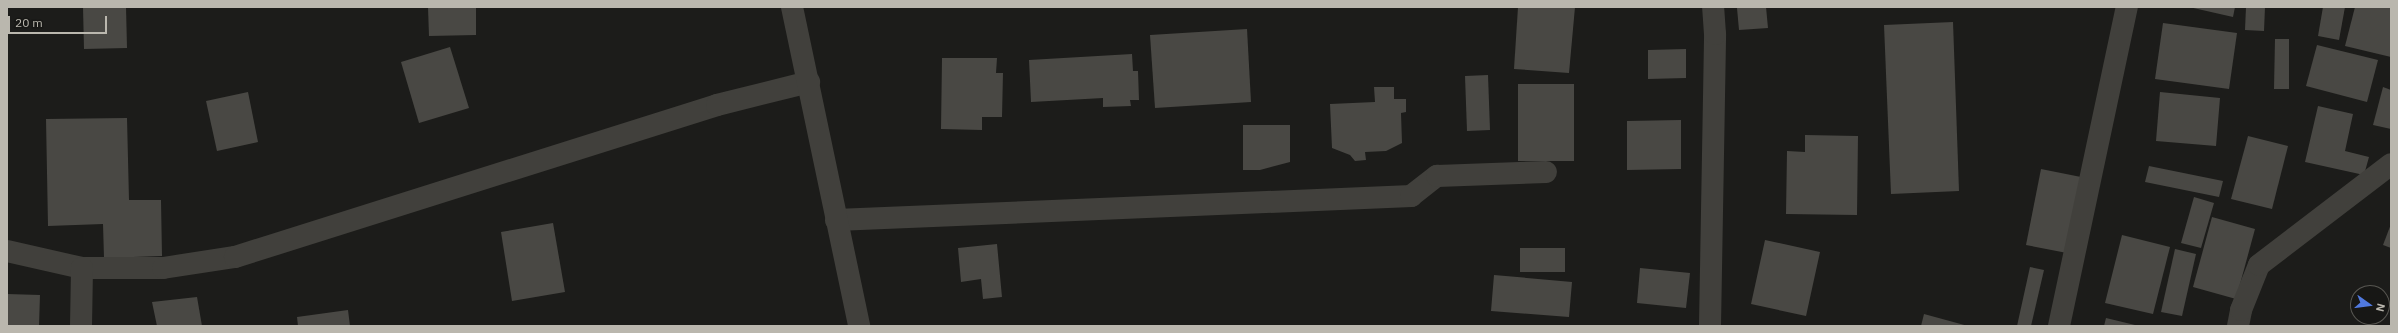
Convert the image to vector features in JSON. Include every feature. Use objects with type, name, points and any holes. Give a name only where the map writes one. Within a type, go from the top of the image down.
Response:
[{"type":"street","points":[[792,7],[809,82],[858,326]]},
{"type":"street","points":[[1710,326],[1715,34],[1713,7]]},
{"type":"street","points":[[2059,326],[2127,7]]},
{"type":"street","points":[[7,252],[82,268],[163,268],[235,257],[717,105],[809,82]]},
{"type":"street","points":[[2238,326],[2241,310],[2259,265],[2391,164]]},
{"type":"street","points":[[836,220],[1411,196],[1437,176],[1546,172]]},
{"type":"street","points":[[81,326],[82,268]]},
{"type":"building","points":[[83,7],[126,7],[127,48],[84,49]]},
{"type":"building","points":[[428,7],[476,7],[476,35],[429,36]]},
{"type":"building","points":[[1518,7],[1575,7],[1569,73],[1514,69]]},
{"type":"building","points":[[1766,7],[1768,28],[1739,30],[1737,8]]},
{"type":"building","points":[[2189,7],[2235,7],[2233,17]]},
{"type":"building","points":[[2246,7],[2265,7],[2264,31],[2245,30]]},
{"type":"building","points":[[2323,7],[2345,7],[2339,40],[2318,36]]},
{"type":"building","points":[[2355,7],[2391,7],[2391,57],[2345,46]]},
{"type":"building","points":[[1953,22],[1959,191],[1891,194],[1884,25]]},
{"type":"building","points":[[2163,23],[2237,33],[2229,89],[2155,79]]},
{"type":"building","points":[[1247,29],[1251,102],[1155,108],[1150,35]]},
{"type":"building","points":[[2275,39],[2289,39],[2289,89],[2274,89]]},
{"type":"building","points":[[2317,45],[2378,60],[2367,102],[2306,86]]},
{"type":"building","points":[[450,47],[469,108],[419,123],[401,62]]},
{"type":"building","points":[[1686,49],[1686,78],[1648,79],[1648,50]]},
{"type":"building","points":[[1132,54],[1133,71],[1138,71],[1139,100],[1130,100],[1131,106],[1103,107],[1103,98],[1031,102],[1029,60]]},
{"type":"building","points":[[942,58],[997,58],[996,73],[1003,73],[1002,117],[982,117],[982,130],[941,129]]},
{"type":"building","points":[[1488,75],[1490,130],[1467,131],[1465,76]]},
{"type":"building","points":[[1518,84],[1574,84],[1574,161],[1518,161]]},
{"type":"building","points":[[1374,87],[1394,87],[1394,99],[1406,99],[1406,112],[1401,113],[1402,143],[1386,151],[1365,152],[1366,160],[1355,161],[1350,155],[1332,148],[1330,104],[1375,102]]},
{"type":"building","points":[[2383,87],[2391,90],[2391,129],[2373,125]]},
{"type":"building","points":[[248,92],[258,142],[217,151],[206,101]]},
{"type":"building","points":[[2160,92],[2220,98],[2216,146],[2156,141]]},
{"type":"building","points":[[2318,106],[2353,114],[2345,151],[2369,157],[2364,175],[2305,162]]},
{"type":"building","points":[[127,118],[129,200],[161,200],[162,256],[104,258],[103,224],[48,226],[46,119]]},
{"type":"building","points":[[1681,120],[1681,169],[1627,170],[1627,121]]},
{"type":"building","points":[[1243,125],[1290,125],[1290,162],[1260,170],[1243,170]]},
{"type":"building","points":[[1805,135],[1858,136],[1857,215],[1786,214],[1787,151],[1805,152]]},
{"type":"building","points":[[2248,136],[2288,146],[2272,209],[2231,199]]},
{"type":"building","points":[[2149,166],[2223,181],[2219,197],[2145,182]]},
{"type":"building","points":[[2041,169],[2081,177],[2067,253],[2026,245]]},
{"type":"building","points":[[2194,197],[2214,203],[2201,248],[2181,243]]},
{"type":"building","points":[[2212,217],[2255,229],[2236,299],[2193,287]]},
{"type":"building","points":[[553,223],[565,292],[512,301],[501,232]]},
{"type":"building","points":[[2391,224],[2391,248],[2383,245]]},
{"type":"building","points":[[2122,235],[2170,247],[2153,314],[2105,303]]},
{"type":"building","points":[[1765,240],[1820,252],[1806,316],[1751,304]]},
{"type":"building","points":[[997,244],[1002,297],[983,299],[981,279],[961,282],[958,248]]},
{"type":"building","points":[[1520,248],[1565,248],[1565,272],[1520,272]]},
{"type":"building","points":[[2175,249],[2196,254],[2182,316],[2161,312]]},
{"type":"building","points":[[2030,267],[2044,270],[2031,326],[2017,326]]},
{"type":"building","points":[[1640,268],[1690,273],[1686,308],[1637,303]]},
{"type":"building","points":[[1494,275],[1572,282],[1569,317],[1491,311]]},
{"type":"building","points":[[7,294],[40,295],[39,326],[7,326]]},
{"type":"building","points":[[197,297],[202,326],[157,326],[152,302]]},
{"type":"building","points":[[348,310],[350,326],[298,326],[297,317]]},
{"type":"building","points":[[1924,314],[1968,326],[1921,326]]},
{"type":"building","points":[[2106,318],[2135,325],[2104,326]]}]
